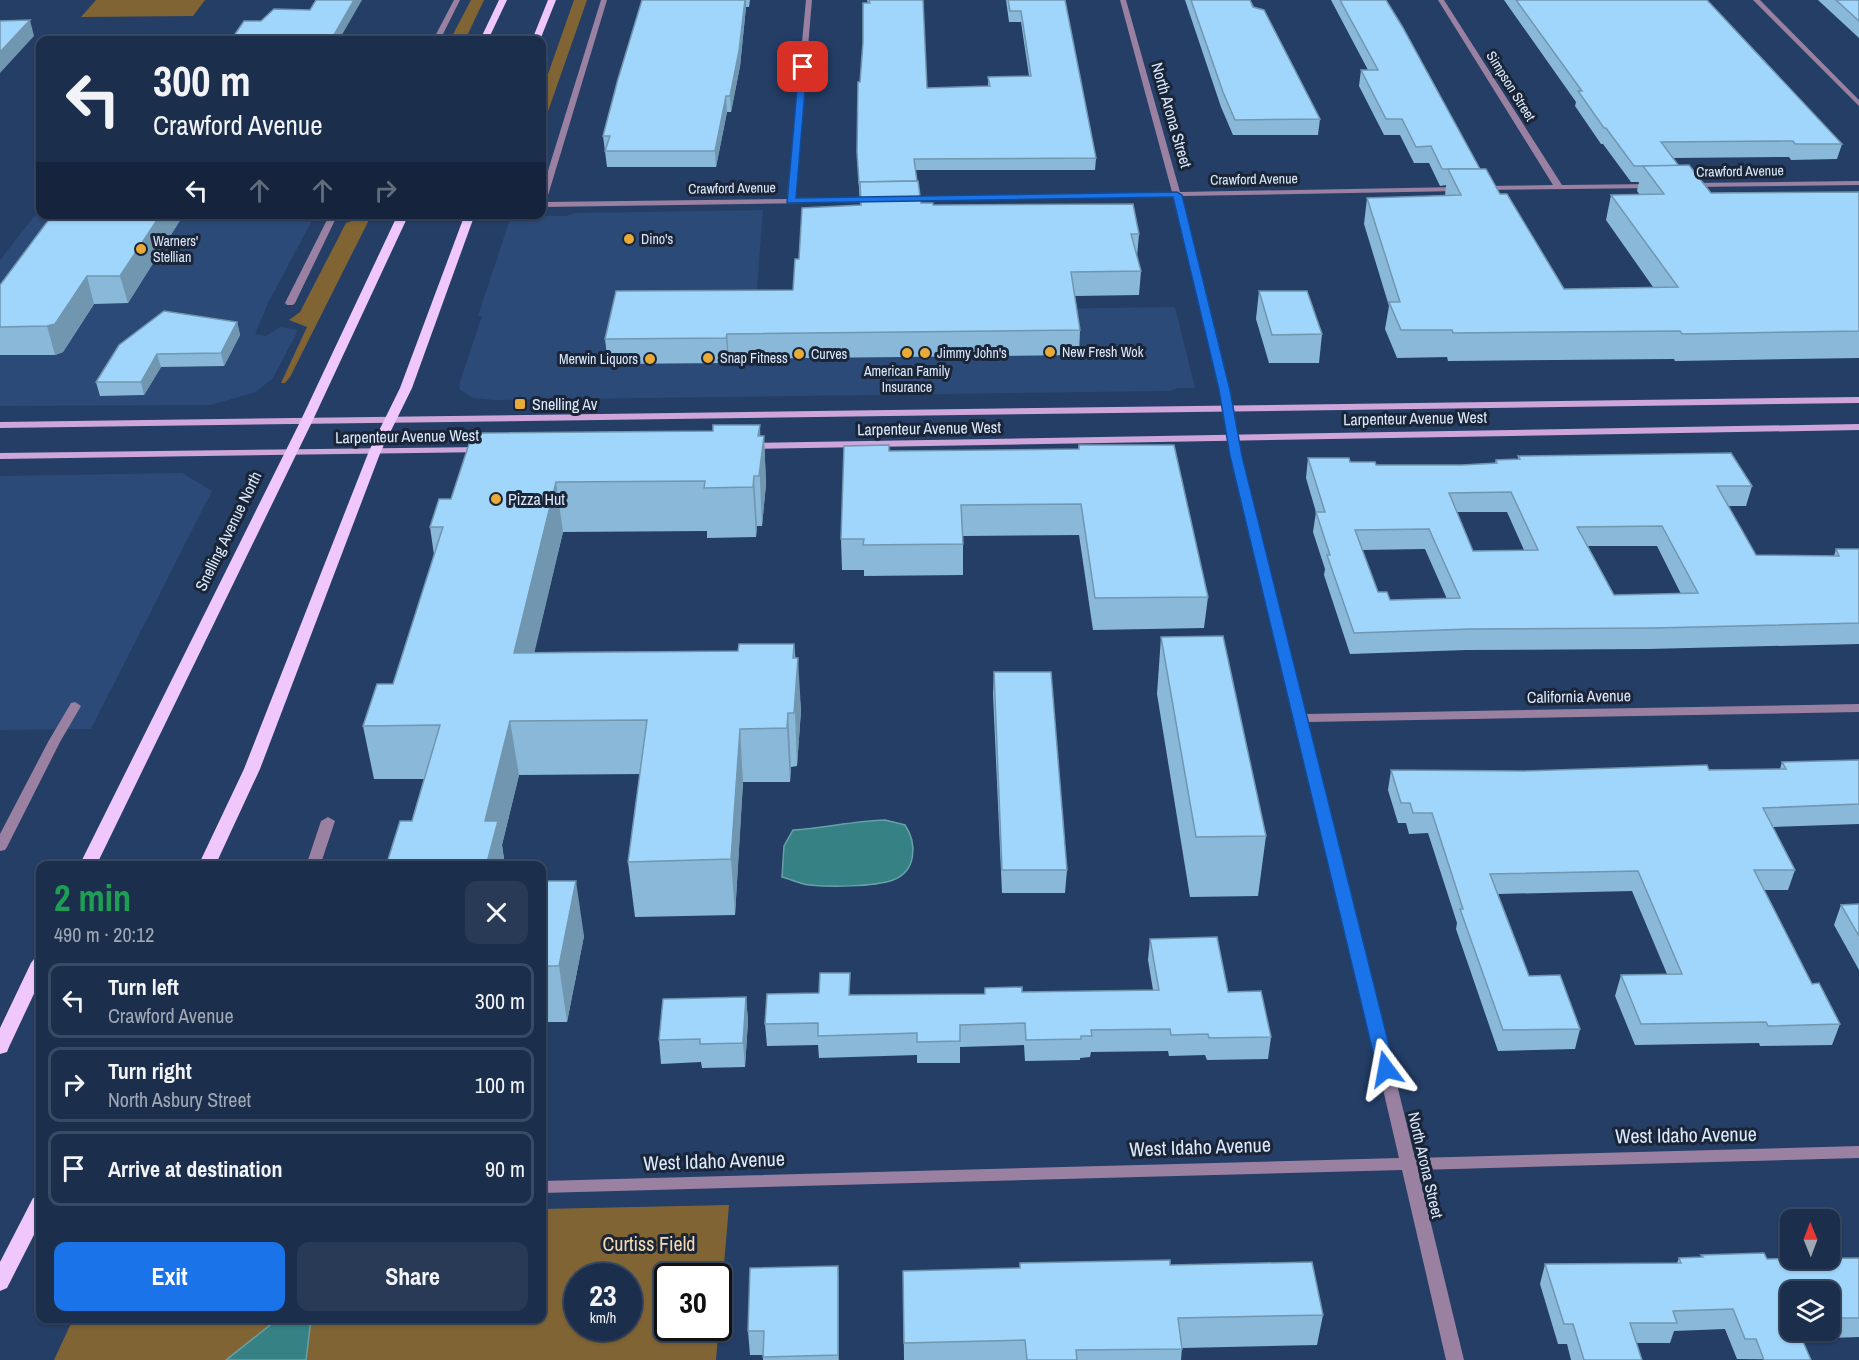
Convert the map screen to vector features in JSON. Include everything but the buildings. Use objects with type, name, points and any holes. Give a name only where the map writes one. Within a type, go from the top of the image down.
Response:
[{"type":"main road","points":[[486,36],[502,0]]},
{"type":"main road","points":[[538,36],[552,0]]},
{"type":"main road","name":"Snelling Avenue North","points":[[89,861],[306,422],[403,219]]},
{"type":"main road","points":[[208,861],[252,769],[375,451],[406,388],[468,219]]},
{"type":"main road","name":"Larpenteur Avenue West","points":[[0,425],[1859,400]]},
{"type":"main road","name":"Larpenteur Avenue West","points":[[738,446],[1859,427]]},
{"type":"main road","name":"Larpenteur Avenue West","points":[[0,456],[490,450]]},
{"type":"main road","points":[[0,1047],[36,971]]},
{"type":"main road","points":[[0,1282],[36,1212]]},
{"type":"street","points":[[438,36],[457,0]]},
{"type":"street","points":[[546,190],[604,0]]},
{"type":"street","points":[[791,201],[809,0]]},
{"type":"street","name":"North Arona Street","points":[[1123,0],[1177,195],[1228,409],[1236,456],[1455,1360]]},
{"type":"street","name":"Simpson Street","points":[[1441,0],[1559,187]]},
{"type":"street","points":[[1756,0],[1859,104]]},
{"type":"street","name":"Crawford Avenue","points":[[1674,185],[1859,183]]},
{"type":"street","points":[[1476,188],[1663,186]]},
{"type":"street","name":"Crawford Avenue","points":[[898,199],[1465,189]]},
{"type":"street","name":"Crawford Avenue","points":[[546,203],[886,200]]},
{"type":"street","points":[[290,303],[332,219]]},
{"type":"street","points":[[0,847],[75,706]]},
{"type":"street","name":"California Avenue","points":[[1300,718],[1859,708]]},
{"type":"street","points":[[315,861],[328,821]]},
{"type":"street","name":"West Idaho Avenue","points":[[546,1187],[1407,1162],[1859,1152]]},
{"type":"shaded area","points":[[763,210],[755,313],[1175,307],[1195,388],[1177,388],[1170,391],[494,400],[473,398],[460,390],[459,385],[482,316],[478,316],[510,219],[546,219],[546,216],[566,216],[576,213]]},
{"type":"shaded area","points":[[36,214],[36,219],[313,219],[268,303],[255,334],[266,336],[280,327],[298,330],[273,378],[256,392],[211,405],[0,406],[0,260]]},
{"type":"shaded area","points":[[182,473],[212,491],[91,729],[0,730],[0,476]]},
{"type":"shaded area","points":[[885,820],[905,825],[912,840],[911,863],[901,876],[874,884],[840,886],[802,884],[782,877],[784,846],[793,830]]},
{"type":"shaded area","points":[[273,1323],[311,1323],[306,1360],[226,1360]]},
{"type":"green space","points":[[96,0],[205,0],[193,16],[81,17]]},
{"type":"green space","points":[[471,0],[484,0],[467,36],[452,36]]},
{"type":"green space","points":[[574,0],[587,0],[546,117],[546,80]]},
{"type":"green space","points":[[356,219],[369,220],[290,377],[285,383],[281,383],[307,327],[289,320],[300,312],[346,223]]},
{"type":"green space","name":"Curtiss Field","points":[[729,1205],[724,1263],[654,1263],[654,1341],[718,1341],[716,1360],[54,1360],[71,1323],[546,1323],[546,1209]]},
{"type":"place","name":"Dino's","points":[[629,239]]},
{"type":"place","name":"Warners' Stellian","points":[[141,249]]},
{"type":"place","name":"New Fresh Wok","points":[[1050,352]]},
{"type":"place","name":"American Family Insurance","points":[[907,353]]},
{"type":"place","name":"Jimmy John's","points":[[925,353]]},
{"type":"place","name":"Curves","points":[[799,354]]},
{"type":"place","name":"Snap Fitness","points":[[708,358]]},
{"type":"place","name":"Merwin Liquors","points":[[650,359]]},
{"type":"place","name":"Snelling Av","points":[[520,404]]},
{"type":"place","name":"Pizza Hut","points":[[496,499]]},
{"type":"route","points":[[803,67],[791,201],[1177,195],[1224,390],[1236,456],[1386,1069]]}]
